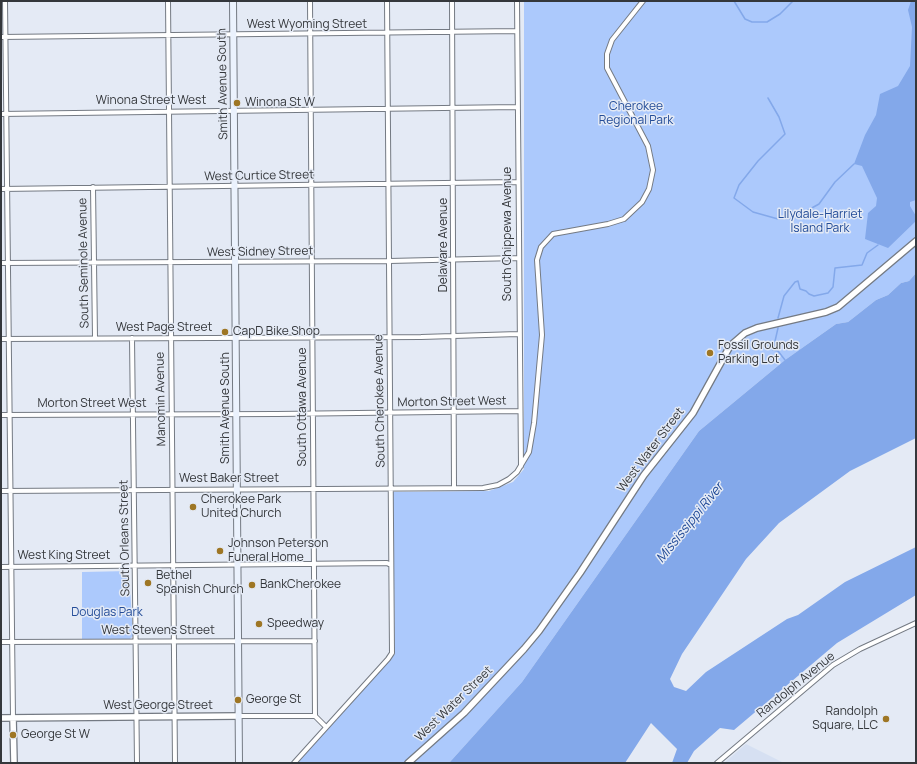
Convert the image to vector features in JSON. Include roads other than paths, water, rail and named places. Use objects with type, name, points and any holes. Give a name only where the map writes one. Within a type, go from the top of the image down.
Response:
[{"type":"main road","name":"Smith Avenue South","points":[[234,1],[233,35],[239,763]]},
{"type":"main road","name":"Smith Avenue South","points":[[240,743],[243,763]]},
{"type":"street","points":[[5,1],[4,37],[7,114],[7,263],[14,763]]},
{"type":"street","name":"Manomin Avenue","points":[[168,1],[175,763]]},
{"type":"street","name":"South Ottawa Avenue","points":[[310,1],[315,716]]},
{"type":"street","name":"South Cherokee Avenue","points":[[294,763],[390,656],[391,488],[386,1]]},
{"type":"street","name":"Delaware Avenue","points":[[452,1],[454,184],[454,488]]},
{"type":"street","name":"South Chippewa Avenue","points":[[517,1],[518,334],[521,466]]},
{"type":"street","name":"West Baker Street","points":[[1,491],[483,488],[498,485],[509,479],[521,466],[529,452],[539,376],[542,335],[537,260],[541,247],[553,234],[608,224],[624,219],[642,202],[649,189],[653,170],[648,146],[607,68],[607,54],[612,40],[643,1]]},
{"type":"street","name":"West Wyoming Street","points":[[4,37],[387,34],[517,31]]},
{"type":"street","name":"Winona Street West","points":[[1,114],[517,107]]},
{"type":"street","name":"West Curtice Street","points":[[1,189],[388,185],[518,182]]},
{"type":"street","name":"South Seminole Avenue","points":[[93,187],[95,338]]},
{"type":"street","name":"West Water Street","points":[[408,763],[464,712],[524,649],[539,631],[580,573],[644,475],[693,413],[730,346],[745,333],[757,328],[826,312],[838,307],[916,241]]},
{"type":"street","name":"West Sidney Street","points":[[1,263],[389,261],[518,258]]},
{"type":"street","name":"West Page Street","points":[[1,339],[389,337],[518,334]]},
{"type":"street","name":"South Orleans Street","points":[[132,338],[137,763]]},
{"type":"street","name":"Morton Street West","points":[[1,415],[390,413],[519,410]]},
{"type":"street","name":"West King Street","points":[[1,567],[173,565],[238,566],[387,563],[391,565]]},
{"type":"street","name":"Randolph Avenue","points":[[717,763],[833,665],[860,649],[916,624]]},
{"type":"street","name":"West Stevens Street","points":[[1,642],[239,640],[315,641]]},
{"type":"street","points":[[315,716],[326,727]]},
{"type":"street","name":"West George Street","points":[[1,718],[315,716]]},
{"type":"water","points":[[911,1],[916,1],[916,200],[910,202],[910,206],[916,216],[916,221],[888,248],[865,239],[868,213],[876,206],[877,198],[862,166],[854,164],[865,135],[876,115],[880,94],[898,86],[910,66],[912,27],[908,10]]},
{"type":"water","name":"Mississippi River","points":[[916,273],[916,438],[850,471],[779,523],[746,559],[682,654],[670,679],[674,687],[686,691],[706,672],[787,619],[798,615],[845,582],[916,547],[916,595],[837,643],[734,730],[720,728],[694,751],[687,763],[672,763],[677,749],[651,723],[625,763],[449,763],[522,682],[699,431],[785,360],[836,324],[848,322],[876,300],[888,295],[901,283],[909,281]]},
{"type":"waterway","points":[[734,1],[745,19],[752,22],[767,22],[780,14],[793,1]]},
{"type":"waterway","points":[[768,98],[779,117],[785,134],[758,161],[739,185],[734,198],[753,212],[778,219],[792,219],[819,204],[835,182],[854,164]]},
{"type":"waterway","points":[[778,318],[784,296],[795,282],[798,281],[800,289],[814,296],[828,293],[833,287],[835,268],[862,265],[867,253],[878,245]]},
{"type":"waterway","points":[[778,328],[773,350],[778,351],[785,360]]},
{"type":"place","name":"Winona St W","points":[[237,103]]},
{"type":"place","name":"CapD Bike Shop","points":[[225,332]]},
{"type":"place","name":"Fossil Grounds Parking Lot","points":[[710,353]]},
{"type":"place","name":"Cherokee Park United Church","points":[[193,507]]},
{"type":"place","name":"Johnson Peterson Funeral Home","points":[[220,551]]},
{"type":"place","name":"Bethel Spanish Church","points":[[148,583]]},
{"type":"place","name":"BankCherokee","points":[[252,585]]},
{"type":"place","name":"Speedway","points":[[259,624]]},
{"type":"place","name":"George St","points":[[238,700]]},
{"type":"place","name":"Randolph Square, LLC","points":[[886,719]]},
{"type":"place","name":"George St W","points":[[13,735]]},
{"type":"park label","name":"Cherokee Regional Park","points":[[636,114]]},
{"type":"park label","name":"Lilydale-Harriet Island Park","points":[[820,222]]},
{"type":"park label","name":"Douglas Park","points":[[107,613]]}]
